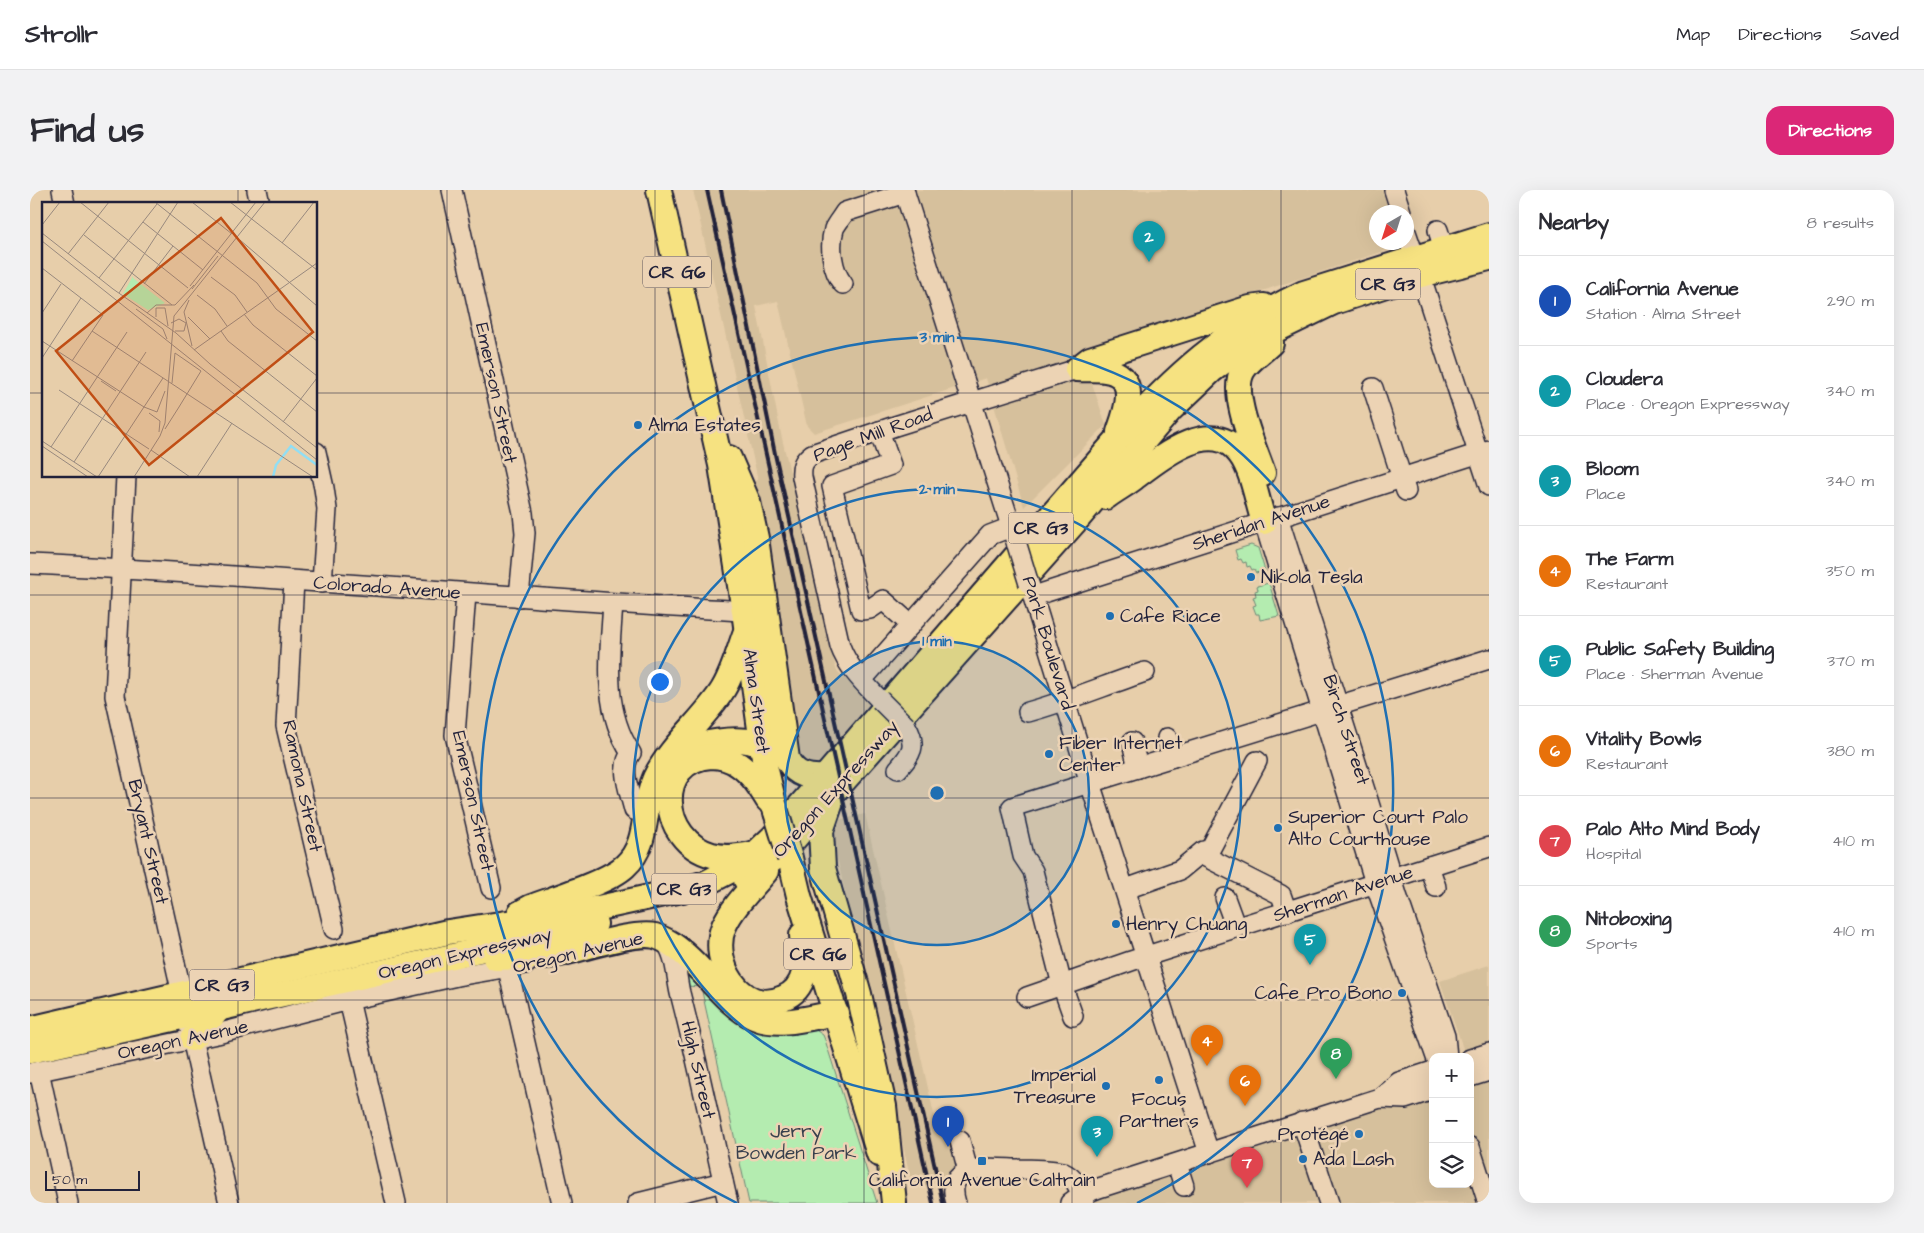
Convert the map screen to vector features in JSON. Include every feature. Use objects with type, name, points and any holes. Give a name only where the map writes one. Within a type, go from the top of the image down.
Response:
[{"type":"main road","name":"Alma Street","points":[[659,190],[721,465],[767,777],[787,855],[894,1203]]},
{"type":"main road","name":"CR G3","points":[[1417,266],[1441,240],[1489,235]]},
{"type":"main road","name":"Oregon Expressway","points":[[30,1029],[185,1005],[219,1009],[451,967],[705,899],[725,892],[744,882],[787,855],[832,782],[1116,441],[1157,396],[1199,357],[1233,333],[1286,313],[1334,302],[1417,266],[1489,258]]},
{"type":"main road","points":[[1077,369],[1090,359],[1250,308],[1286,313],[1242,371],[1238,388],[1241,409],[1271,520]]},
{"type":"main road","name":"Oregon Expressway","points":[[33,1065],[185,1005],[448,932],[503,922],[580,912],[682,890],[706,883],[726,874],[755,854],[832,782],[1080,516],[1171,410],[1196,384],[1286,313]]},
{"type":"main road","points":[[696,354],[732,467],[748,502],[760,565],[787,759],[790,765],[802,775],[832,782],[823,823],[822,855],[826,880],[859,994],[884,1106],[894,1203]]},
{"type":"main road","points":[[1077,369],[1109,370],[1118,374],[1128,388],[1128,403],[1116,441]]},
{"type":"main road","points":[[1080,516],[1169,454],[1194,441],[1204,438],[1215,438],[1226,441],[1235,447],[1241,455],[1271,520]]},
{"type":"main road","points":[[503,922],[531,907],[610,876],[626,866],[638,848],[654,780],[664,763],[722,690],[732,672],[745,620]]},
{"type":"main road","points":[[664,763],[680,750],[700,745],[731,741],[753,742],[762,747]]},
{"type":"main road","points":[[755,854],[734,857],[712,855],[697,849],[684,839],[672,820],[670,810],[669,799],[675,779],[687,765],[696,760],[710,756],[725,758],[750,774],[776,812]]},
{"type":"main road","points":[[787,855],[735,908],[724,927],[721,937],[720,948],[726,972],[731,982],[748,997],[758,1001],[778,1001],[794,992],[800,984],[805,967],[800,896]]},
{"type":"main road","name":"Oregon Avenue","points":[[558,954],[644,935],[663,939],[680,951],[734,1003],[752,1017],[762,1020],[781,1021],[836,1012]]},
{"type":"main road","points":[[451,967],[495,958],[558,954]]},
{"type":"main road","points":[[192,1039],[219,1009]]},
{"type":"street","name":"Emerson Street","points":[[452,190],[523,513],[525,533],[519,597]]},
{"type":"street","points":[[1394,190],[1399,205]]},
{"type":"street","points":[[843,284],[832,263],[832,255],[834,230],[845,212],[904,191]]},
{"type":"street","name":"Park Boulevard","points":[[904,191],[1032,590],[1090,783],[1126,889],[1209,1152]]},
{"type":"street","points":[[1412,250],[1484,452],[1489,486]]},
{"type":"street","name":"Page Mill Road","points":[[862,680],[844,656],[840,646],[801,466],[805,459],[812,454],[879,431],[1077,369]]},
{"type":"street","points":[[1373,388],[1412,482]]},
{"type":"street","points":[[879,431],[891,465],[832,486],[861,610],[870,609],[883,600],[911,625]]},
{"type":"street","name":"Sheridan Avenue","points":[[1032,590],[1271,520],[1349,502],[1412,482],[1484,452]]},
{"type":"street","points":[[318,461],[327,510],[322,583]]},
{"type":"street","name":"Bryant Street","points":[[126,478],[115,696],[229,1203]]},
{"type":"street","name":"Birch Street","points":[[1271,520],[1435,1053]]},
{"type":"street","points":[[898,770],[908,757],[913,741],[906,726],[862,680],[990,535],[1014,536]]},
{"type":"street","name":"Colorado Avenue","points":[[30,564],[613,603],[745,620]]},
{"type":"street","name":"Ramona Street","points":[[294,581],[286,726],[334,929]]},
{"type":"street","name":"Emerson Street","points":[[466,594],[455,735],[491,888]]},
{"type":"street","points":[[613,603],[609,686],[617,726],[631,753],[627,758],[625,770],[634,810]]},
{"type":"street","points":[[1073,1016],[1062,985],[1033,871],[1023,856],[1012,807],[1489,659]]},
{"type":"street","points":[[1064,694],[1095,688],[1145,672]]},
{"type":"street","points":[[1028,712],[1101,674]]},
{"type":"street","points":[[1167,738],[1173,757]]},
{"type":"street","points":[[1132,742],[1138,768]]},
{"type":"street","points":[[1257,761],[1206,857],[1281,895],[1287,912]]},
{"type":"street","name":"Sherman Avenue","points":[[1027,997],[1489,847]]},
{"type":"street","points":[[1126,889],[1180,870],[1203,851]]},
{"type":"street","points":[[1429,866],[1436,887]]},
{"type":"street","name":"Birch Street","points":[[1383,881],[1445,1036],[1447,1053]]},
{"type":"street","points":[[1225,898],[1236,928]]},
{"type":"street","name":"High Street","points":[[663,939],[671,949],[678,985],[696,1051],[728,1203]]},
{"type":"street","name":"Oregon Avenue","points":[[33,1065],[192,1039],[349,1000],[451,967],[508,969],[558,954]]},
{"type":"street","points":[[508,969],[562,1203]]},
{"type":"street","points":[[349,1000],[396,1203]]},
{"type":"street","points":[[1474,1058],[1489,1053]]},
{"type":"street","points":[[33,1065],[68,1203]]},
{"type":"street","points":[[1474,1076],[1489,1071]]},
{"type":"street","points":[[1380,1098],[1399,1082],[1429,1072]]},
{"type":"street","points":[[956,1203],[954,1189],[956,1182],[968,1171],[983,1168],[1054,1170],[1069,1175],[1075,1180],[1078,1200],[1209,1152],[1302,1122],[1380,1098],[1405,1099],[1429,1091]]},
{"type":"street","points":[[1302,1122],[1329,1203]]},
{"type":"street","points":[[960,1141],[968,1171]]},
{"type":"street","points":[[1474,1159],[1488,1203]]},
{"type":"street","points":[[1177,1164],[1184,1186]]},
{"type":"street","points":[[638,1203],[723,1182]]},
{"type":"shaded area","points":[[693,190],[1382,190],[1387,205],[1369,205],[1369,250],[1388,250],[1081,350],[1106,425],[1024,507],[986,378],[814,433],[807,426],[778,301],[756,306],[781,434],[835,666],[838,672],[871,704],[822,763],[812,764],[802,760],[790,734],[750,483],[758,480]]},
{"type":"shaded area","points":[[865,814],[937,1127],[952,1128],[966,1163],[952,1178],[913,1189],[829,822]]},
{"type":"shaded area","points":[[1489,965],[1489,1044],[1464,1051],[1440,981]]},
{"type":"shaded area","points":[[1489,1073],[1489,1203],[1088,1203],[1088,1201],[1429,1092],[1429,1188],[1474,1188],[1474,1078]]},
{"type":"green space","points":[[1251,545],[1258,548],[1266,574],[1260,576],[1259,572],[1256,573],[1250,566],[1247,567],[1246,562],[1243,563],[1241,559],[1238,560],[1235,550]]},
{"type":"green space","points":[[1269,583],[1279,616],[1260,620],[1259,614],[1256,614],[1253,606],[1256,605],[1253,597],[1256,596],[1257,586]]},
{"type":"green space","name":"Jerry Bowden Park","points":[[685,962],[819,1029],[817,1031],[823,1035],[825,1040],[877,1203],[749,1203],[701,987],[686,986]]},
{"type":"railway","points":[[707,190],[933,1203]]},
{"type":"railway","points":[[721,190],[775,454],[943,1203]]},
{"type":"place","name":"Cloudera","points":[[1149,262]]},
{"type":"place","name":"Alma Estates","points":[[638,425]]},
{"type":"place","name":"Nikola Tesla","points":[[1251,577]]},
{"type":"place","name":"Cafe Riace","points":[[1110,616]]},
{"type":"place","name":"Fiber Internet Center","points":[[1049,754]]},
{"type":"place","name":"Superior Court Palo Alto Courthouse","points":[[1278,828]]},
{"type":"place","name":"Henry Chuang","points":[[1116,924]]},
{"type":"place","name":"Public Safety Building","points":[[1310,965]]},
{"type":"place","name":"Cafe Pro Bono","points":[[1402,993]]},
{"type":"place","name":"The Farm","points":[[1207,1066]]},
{"type":"place","name":"Nitoboxing","points":[[1336,1079]]},
{"type":"place","name":"Focus Partners","points":[[1159,1080]]},
{"type":"place","name":"Imperial Treasure","points":[[1106,1086]]},
{"type":"place","name":"Vitality Bowls","points":[[1245,1106]]},
{"type":"place","name":"Protégé","points":[[1359,1134]]},
{"type":"place","name":"California Avenue","points":[[948,1147]]},
{"type":"place","name":"Bloom","points":[[1097,1157]]},
{"type":"place","name":"Ada Lash","points":[[1303,1159]]},
{"type":"place","name":"California Avenue Caltrain","points":[[982,1161]]},
{"type":"place","name":"Palo Alto Mind Body","points":[[1247,1188]]}]
